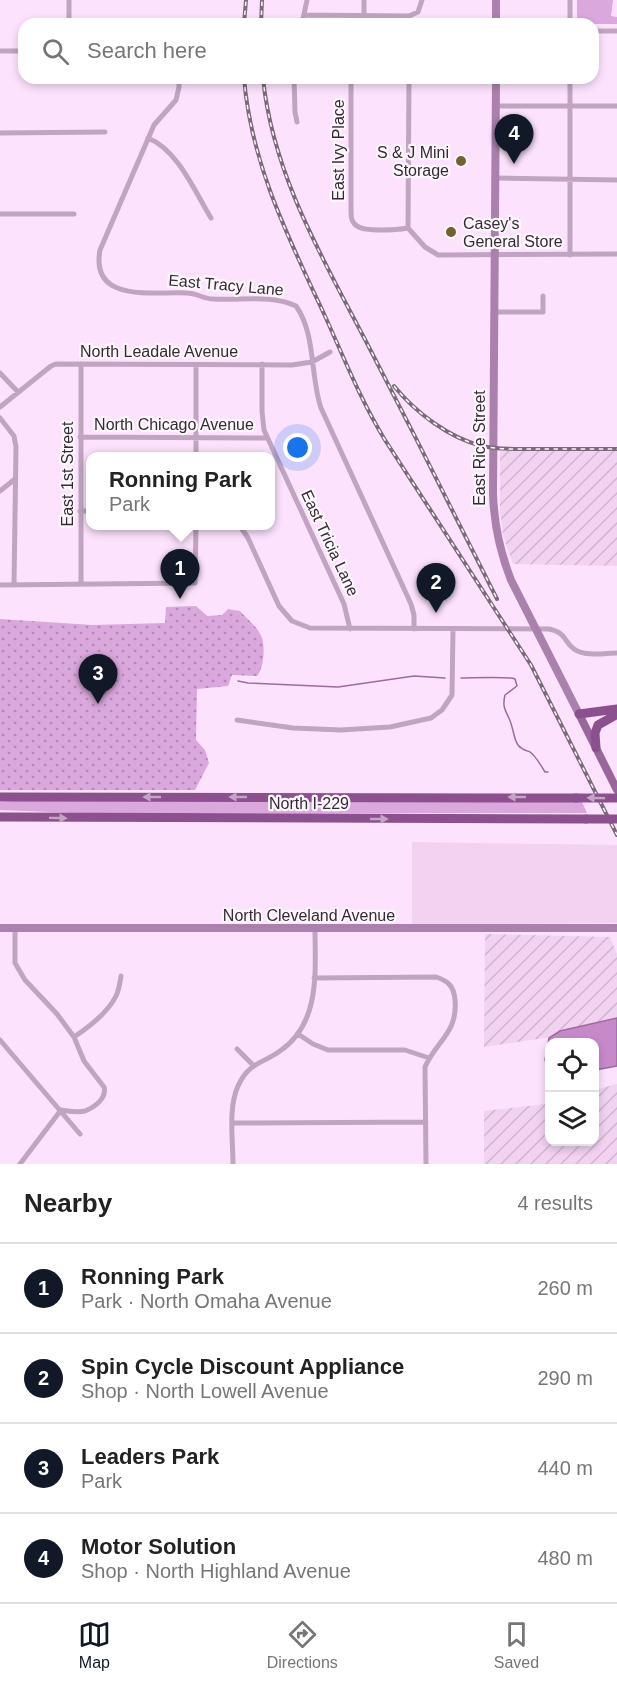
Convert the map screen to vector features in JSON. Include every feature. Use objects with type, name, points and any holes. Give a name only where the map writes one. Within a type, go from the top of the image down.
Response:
[{"type":"highway","points":[[580,717],[617,713]]},
{"type":"highway","points":[[596,748],[595,733],[598,725],[617,713]]},
{"type":"highway","name":"North I-229","points":[[0,797],[617,798]]},
{"type":"highway","name":"North I-229","points":[[0,817],[617,819]]},
{"type":"main road","points":[[496,0],[496,18]]},
{"type":"main road","name":"East Rice Street","points":[[496,84],[493,494],[496,530],[506,568],[617,790]]},
{"type":"main road","name":"North Cleveland Avenue","points":[[0,928],[617,928]]},
{"type":"street","points":[[69,0],[69,18]]},
{"type":"street","points":[[304,18],[307,0]]},
{"type":"street","points":[[364,0],[364,15]]},
{"type":"street","points":[[305,15],[409,16],[418,12],[422,0]]},
{"type":"street","points":[[570,0],[570,18]]},
{"type":"street","points":[[599,31],[617,31]]},
{"type":"street","points":[[0,51],[18,51]]},
{"type":"street","name":"East Tracy Lane","points":[[179,84],[176,100],[154,125],[148,138],[100,250],[100,266],[110,284],[127,292],[189,293],[212,299],[286,302],[296,306],[306,325],[317,398],[411,604],[414,629]]},
{"type":"street","points":[[294,84],[294,112],[297,122]]},
{"type":"street","name":"East Ivy Place","points":[[351,84],[351,213],[353,222],[358,227],[366,229],[408,228]]},
{"type":"street","points":[[408,84],[408,228],[435,254],[617,254]]},
{"type":"street","points":[[570,84],[570,255]]},
{"type":"street","points":[[495,106],[617,106]]},
{"type":"street","points":[[0,133],[105,132]]},
{"type":"street","points":[[148,138],[173,155],[211,218]]},
{"type":"street","points":[[495,178],[617,180]]},
{"type":"street","points":[[0,214],[74,214]]},
{"type":"street","points":[[494,312],[543,312],[543,296]]},
{"type":"street","name":"North Leadale Avenue","points":[[0,407],[53,365],[292,365],[312,362],[330,352]]},
{"type":"street","name":"East 1st Street","points":[[81,364],[81,584]]},
{"type":"street","name":"East Tricia Lane","points":[[262,364],[262,425],[273,452]]},
{"type":"street","points":[[196,365],[196,452]]},
{"type":"street","points":[[0,373],[18,392]]},
{"type":"street","points":[[0,418],[14,436],[14,585]]},
{"type":"street","name":"North Chicago Avenue","points":[[80,437],[267,438]]},
{"type":"street","name":"East Tricia Lane","points":[[275,455],[344,604],[350,629]]},
{"type":"street","points":[[0,491],[15,479]]},
{"type":"street","points":[[80,511],[86,511]]},
{"type":"street","points":[[0,585],[195,583],[196,530]]},
{"type":"street","points":[[244,530],[279,606],[300,626],[350,629],[536,629],[560,632],[568,639],[572,648],[580,652],[617,653]]},
{"type":"street","points":[[237,720],[293,728],[340,730],[390,726],[431,718],[442,710],[452,695],[453,629]]},
{"type":"street","points":[[15,928],[15,963],[25,980],[57,1014],[74,1037],[84,1061],[104,1087],[104,1096],[87,1110],[77,1112],[61,1110]]},
{"type":"street","points":[[233,1164],[233,1123],[237,1087],[253,1065],[279,1052],[298,1034],[305,1023],[312,1003],[315,928]]},
{"type":"street","points":[[74,1037],[111,1004],[118,992],[121,976]]},
{"type":"street","points":[[314,978],[436,977],[447,981],[453,989],[455,1016],[442,1043],[429,1058],[425,1067],[426,1164]]},
{"type":"street","points":[[298,1034],[328,1050],[405,1050],[429,1058]]},
{"type":"street","points":[[0,1040],[80,1134]]},
{"type":"street","points":[[237,1049],[253,1065]]},
{"type":"street","points":[[20,1164],[61,1110]]},
{"type":"street","points":[[233,1123],[426,1122]]},
{"type":"shaded area","points":[[577,0],[613,0],[611,16],[617,17],[617,24],[599,24],[599,18],[577,18]]},
{"type":"shaded area","points":[[617,450],[617,566],[513,564],[503,536],[500,510],[500,451]]},
{"type":"shaded area","points":[[196,606],[207,616],[222,615],[228,609],[240,611],[260,634],[264,652],[257,676],[232,675],[228,686],[197,689],[196,740],[205,750],[209,763],[195,790],[0,790],[0,619],[93,625],[165,623],[166,607]]},
{"type":"shaded area","points":[[0,802],[582,802],[587,813],[74,813],[0,810]]},
{"type":"shaded area","points":[[412,842],[617,845],[617,923],[412,925]]},
{"type":"shaded area","points":[[485,934],[610,937],[617,954],[617,1027],[484,1047]]},
{"type":"shaded area","points":[[617,1018],[617,1066],[599,1069],[599,1038],[549,1038],[560,1031]]},
{"type":"shaded area","points":[[617,1084],[617,1164],[484,1164],[484,1111],[545,1103],[545,1146],[599,1146],[599,1089]]},
{"type":"waterway","points":[[238,681],[338,687],[414,676],[445,678]]},
{"type":"waterway","points":[[461,678],[515,679],[517,686],[505,695],[506,712],[518,745],[530,752],[545,772],[548,772]]},
{"type":"railway","points":[[244,18],[246,0]]},
{"type":"railway","points":[[261,18],[262,0]]},
{"type":"railway","points":[[245,84],[248,110],[263,171],[285,230],[360,395],[385,440],[531,665],[617,835]]},
{"type":"railway","points":[[264,84],[278,152],[305,221],[497,599]]},
{"type":"railway","points":[[394,386],[402,396],[434,423],[457,437],[482,446],[510,449],[617,449]]},
{"type":"place","name":"S & J Mini Storage","points":[[461,161]]},
{"type":"place","name":"Motor Solution","points":[[514,164]]},
{"type":"place","name":"Casey's General Store","points":[[451,232]]},
{"type":"place","name":"Ronning Park","points":[[180,599]]},
{"type":"place","name":"Spin Cycle Discount Appliance","points":[[436,613]]},
{"type":"place","name":"Leaders Park","points":[[98,704]]}]
